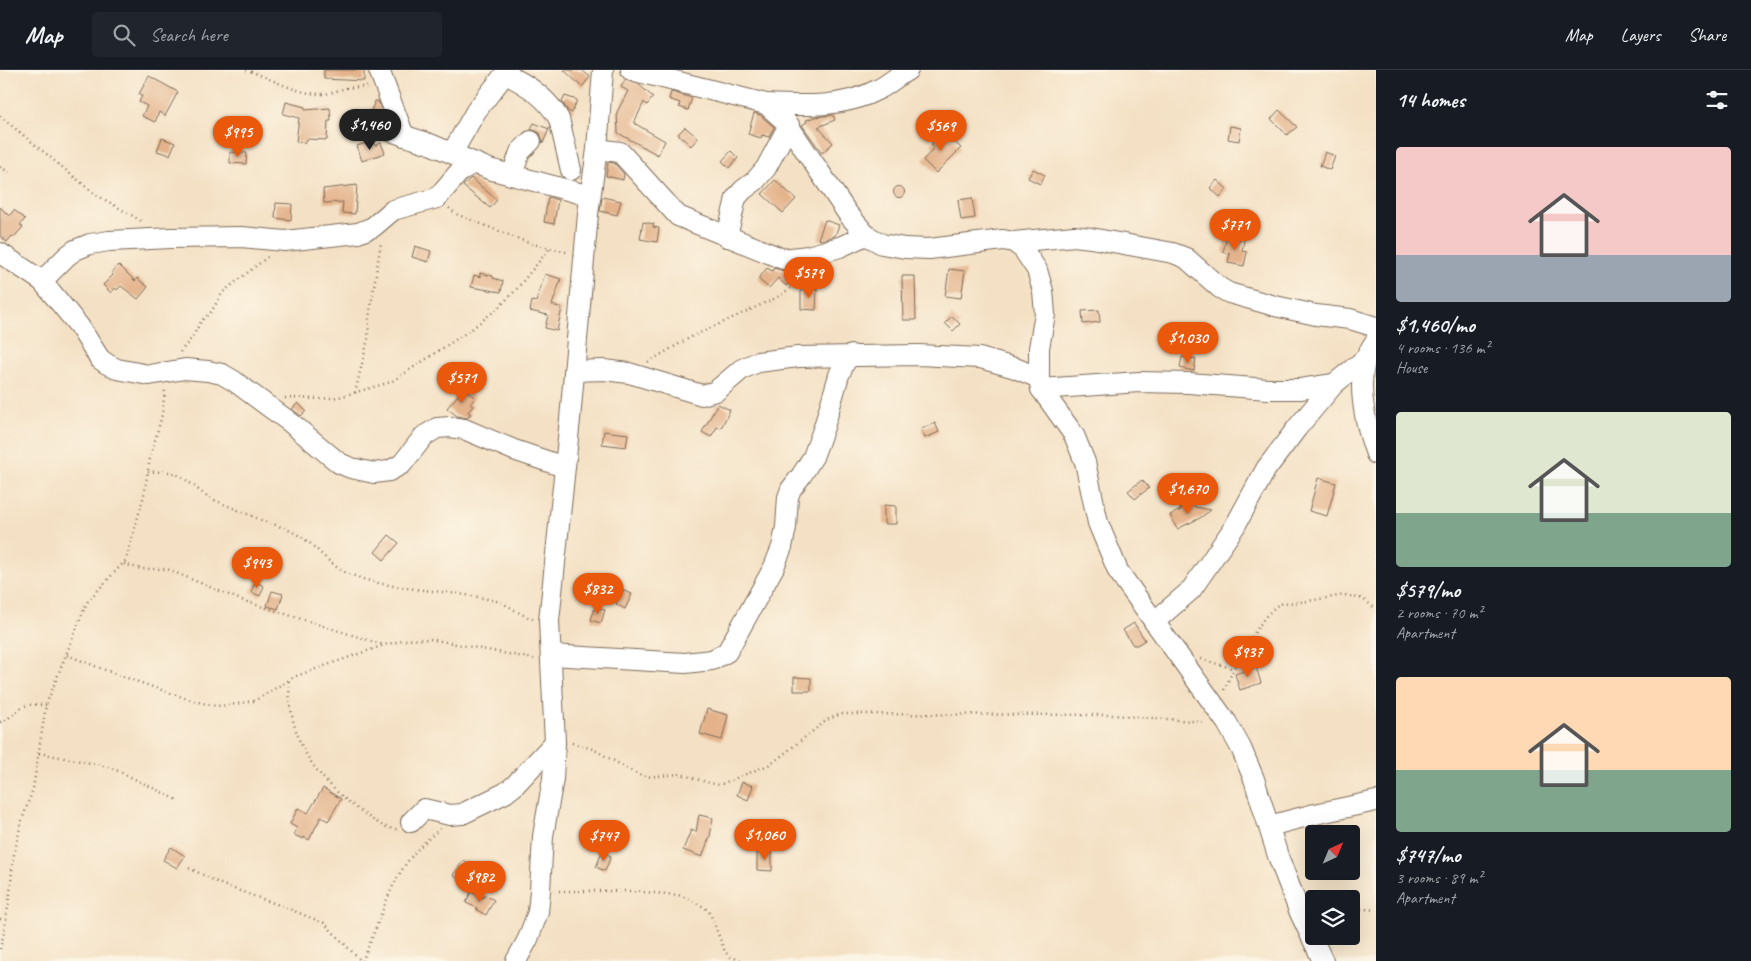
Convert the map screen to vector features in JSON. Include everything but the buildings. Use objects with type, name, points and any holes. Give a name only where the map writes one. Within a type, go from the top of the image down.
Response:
[{"type":"street","points":[[516,961],[534,926],[538,912],[543,836],[553,779],[555,742],[549,621],[570,419],[590,196],[597,152],[603,70]]},
{"type":"street","points":[[631,70],[766,104],[807,106],[840,103],[860,98],[880,89],[908,70]]},
{"type":"street","points":[[452,153],[476,111],[506,72],[530,87],[555,111],[559,119],[571,170]]},
{"type":"street","points":[[383,79],[404,136]]},
{"type":"street","points":[[766,104],[789,125],[848,214],[866,235],[882,244],[929,249],[1003,240],[1014,242],[1074,236],[1090,238],[1173,253],[1186,258],[1220,288],[1229,293],[1275,306],[1316,315],[1350,319],[1376,327]]},
{"type":"street","points":[[372,125],[512,176],[590,196]]},
{"type":"street","points":[[726,237],[736,198],[766,168],[789,125]]},
{"type":"street","points":[[512,176],[520,152],[531,141]]},
{"type":"street","points":[[553,186],[583,160],[597,152],[620,152],[678,216],[784,259],[792,259],[840,246],[866,235]]},
{"type":"street","points":[[42,281],[75,250],[90,244],[109,241],[171,238],[241,238],[285,241],[358,233],[372,227],[393,210],[437,198],[460,170],[474,163]]},
{"type":"street","points":[[1014,242],[1023,249],[1037,270],[1043,291],[1045,314],[1040,348],[1040,383]]},
{"type":"street","points":[[0,253],[42,281],[73,318],[100,359],[118,369],[149,375],[185,369],[222,374],[291,423],[339,463],[351,468],[374,473],[389,471],[402,464],[424,436],[437,428],[450,426],[464,429],[506,447],[564,467]]},
{"type":"street","points":[[1154,622],[1191,590],[1235,526],[1266,469],[1296,428],[1334,384],[1365,359],[1376,340]]},
{"type":"street","points":[[552,659],[685,663],[712,660],[727,652],[774,567],[782,547],[786,527],[788,497],[791,489],[813,457],[839,375],[845,362],[852,355]]},
{"type":"street","points":[[574,371],[604,370],[629,373],[702,395],[716,391],[742,369],[758,362],[798,357],[918,355],[980,358],[1015,368],[1040,383],[1074,435],[1085,462],[1098,523],[1118,571],[1221,715],[1241,748],[1254,779],[1278,856],[1300,913],[1323,961]]},
{"type":"street","points":[[1365,359],[1362,381],[1363,401],[1369,433],[1376,454]]},
{"type":"street","points":[[1040,383],[1188,383],[1268,390],[1300,389],[1334,384]]},
{"type":"street","points":[[410,822],[424,809],[455,815],[462,814],[505,793],[514,786],[555,742]]},
{"type":"street","points":[[1269,826],[1376,801]]},
{"type":"path","points":[[246,70],[264,75],[288,87],[312,92],[333,92],[383,79]]},
{"type":"path","points":[[0,116],[95,194],[148,225]]},
{"type":"path","points":[[0,167],[9,172]]},
{"type":"path","points":[[437,198],[456,214],[529,243],[584,257]]},
{"type":"path","points":[[355,392],[368,339],[375,270],[382,237]]},
{"type":"path","points":[[0,949],[10,894],[13,859],[21,823],[31,798],[40,753],[46,705],[88,601],[124,564],[128,556],[162,415],[168,373],[202,320],[211,312],[223,292],[267,259],[285,241]]},
{"type":"path","points":[[283,398],[321,399],[391,382],[469,331],[498,308],[515,291],[550,248]]},
{"type":"path","points":[[629,373],[691,337],[776,298],[801,283],[819,268]]},
{"type":"path","points":[[148,472],[178,474],[209,497],[302,537],[333,565],[357,577],[396,587],[497,601],[511,607],[524,616],[549,621]]},
{"type":"path","points":[[124,564],[141,569],[168,569],[241,600],[384,645]]},
{"type":"path","points":[[555,742],[578,744],[593,749],[637,774],[646,777],[681,774],[719,785],[771,764],[828,720],[841,714],[1221,715],[1240,655],[1271,610],[1283,603],[1344,595],[1363,599],[1376,609]]},
{"type":"path","points":[[67,655],[118,675],[194,701],[216,706],[254,701],[296,676],[384,645],[405,640],[430,639],[552,659]]},
{"type":"path","points":[[1198,658],[1234,669]]},
{"type":"path","points":[[289,681],[289,704],[300,745],[329,786],[379,824],[390,829],[405,827],[410,822]]},
{"type":"path","points":[[0,722],[5,721],[27,705],[46,705]]},
{"type":"path","points":[[40,753],[114,769],[178,800]]},
{"type":"path","points":[[189,868],[223,885],[324,923],[362,961],[373,938],[388,894],[408,862],[418,849],[455,815]]},
{"type":"path","points":[[540,891],[632,891],[682,897],[704,907],[710,913],[725,952],[744,961]]},
{"type":"path","points":[[1360,909],[1376,910]]},
{"type":"path","points":[[0,919],[5,919]]}]
